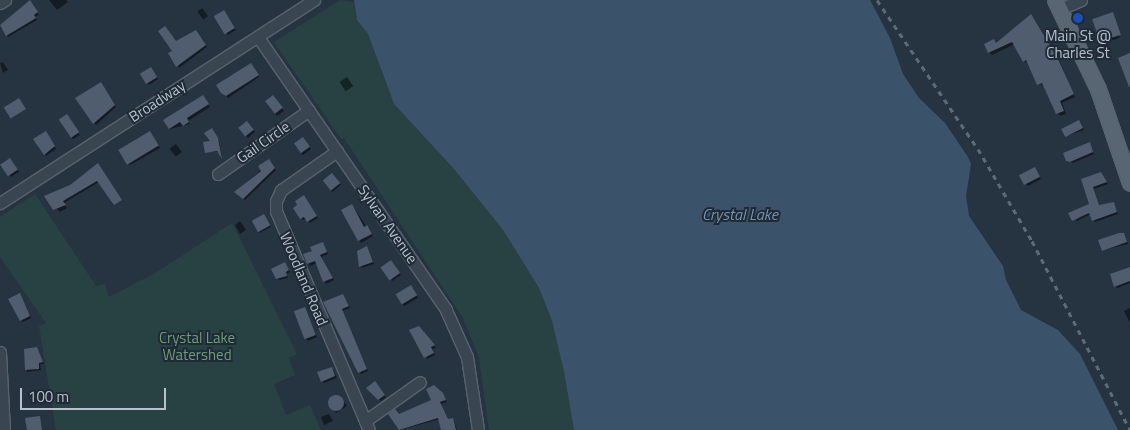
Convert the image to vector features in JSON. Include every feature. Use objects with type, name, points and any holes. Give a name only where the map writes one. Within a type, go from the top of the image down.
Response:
[{"type":"main road","points":[[1057,4],[1098,89],[1130,183]]},
{"type":"street","points":[[0,3],[5,0]]},
{"type":"street","name":"Broadway","points":[[0,203],[314,0]]},
{"type":"street","points":[[1057,4],[1080,0]]},
{"type":"street","name":"Sylvan Avenue","points":[[258,37],[438,295],[452,321],[467,357],[478,430]]},
{"type":"street","name":"Gail Circle","points":[[218,174],[309,110]]},
{"type":"street","name":"Woodland Road","points":[[337,151],[281,190],[276,201],[276,211],[367,426]]},
{"type":"street","points":[[0,352],[0,404],[4,430]]},
{"type":"street","points":[[367,426],[420,382]]},
{"type":"green space","points":[[340,0],[354,2],[357,20],[368,34],[394,104],[454,169],[503,230],[539,288],[552,321],[564,372],[574,430],[489,430],[479,358],[463,318],[344,138],[341,139],[274,42]]},
{"type":"green space","name":"Crystal Lake Watershed","points":[[35,194],[96,286],[105,284],[109,297],[157,272],[232,223],[297,354],[289,358],[295,375],[274,384],[286,415],[310,405],[321,430],[56,430],[39,326],[46,323],[0,257],[0,217]]},
{"type":"water","name":"Crystal Lake","points":[[354,0],[870,0],[890,38],[903,74],[919,98],[945,123],[968,157],[971,164],[966,196],[969,216],[1003,266],[1006,280],[1021,310],[1058,330],[1080,354],[1118,430],[574,430],[564,372],[552,321],[539,288],[503,230],[454,169],[394,104],[368,34],[357,20]]},
{"type":"building","points":[[30,0],[38,12],[34,15],[36,18],[6,36],[0,25]]},
{"type":"building","points":[[224,10],[235,28],[225,34],[214,16]]},
{"type":"building","points":[[1113,12],[1121,35],[1100,42],[1092,19]]},
{"type":"building","points":[[1031,14],[1058,59],[1074,94],[1060,101],[1064,111],[1056,114],[1042,83],[1037,85],[1026,60],[1023,62],[1012,42],[988,53],[984,44],[994,39],[996,43]]},
{"type":"building","points":[[165,26],[176,41],[196,30],[206,45],[176,67],[168,53],[172,51],[158,31]]},
{"type":"building","points":[[1130,53],[1130,87],[1129,87],[1118,58]]},
{"type":"building","points":[[251,63],[259,75],[226,96],[221,93],[216,85]]},
{"type":"building","points":[[151,67],[157,77],[146,84],[140,74]]},
{"type":"building","points":[[101,82],[115,105],[93,124],[75,98]]},
{"type":"building","points":[[203,95],[209,104],[187,118],[189,122],[183,126],[180,122],[169,129],[163,120]]},
{"type":"building","points":[[273,95],[283,108],[275,114],[265,101]]},
{"type":"building","points":[[19,98],[26,109],[11,119],[4,108]]},
{"type":"building","points":[[67,114],[79,132],[71,138],[59,120]]},
{"type":"building","points":[[1079,120],[1083,128],[1065,137],[1061,129]]},
{"type":"building","points":[[247,121],[254,130],[245,136],[238,128]]},
{"type":"building","points":[[212,128],[218,138],[222,159],[217,151],[205,153],[203,142],[210,141],[204,133]]},
{"type":"building","points":[[46,131],[55,146],[44,155],[33,139]]},
{"type":"building","points":[[150,131],[159,146],[127,165],[118,150]]},
{"type":"building","points":[[303,137],[310,147],[301,153],[294,143]]},
{"type":"building","points":[[1090,142],[1093,152],[1070,162],[1066,161],[1063,153]]},
{"type":"building","points":[[10,158],[18,170],[8,176],[0,165]]},
{"type":"building","points":[[269,159],[275,168],[243,199],[234,192],[261,171],[258,166]]},
{"type":"building","points":[[98,163],[122,200],[114,205],[97,181],[63,201],[66,205],[53,210],[44,196],[70,185]]},
{"type":"building","points":[[1035,167],[1040,177],[1024,185],[1019,175]]},
{"type":"building","points":[[1101,172],[1107,182],[1093,187],[1099,205],[1114,202],[1117,212],[1092,221],[1089,213],[1072,221],[1068,213],[1089,204],[1081,179]]},
{"type":"building","points":[[332,173],[340,183],[331,191],[323,181]]},
{"type":"building","points":[[304,195],[317,216],[307,222],[304,217],[300,219],[293,208],[297,205],[295,201]]},
{"type":"building","points":[[352,204],[364,227],[367,225],[372,234],[358,241],[341,210]]},
{"type":"building","points":[[264,214],[270,225],[258,232],[252,221]]},
{"type":"building","points":[[1124,233],[1127,242],[1102,251],[1098,240]]},
{"type":"building","points":[[323,242],[327,252],[320,255],[333,278],[323,282],[315,261],[307,264],[303,254],[312,251],[310,247]]},
{"type":"building","points":[[367,246],[373,262],[359,267],[357,251]]},
{"type":"building","points":[[391,260],[400,273],[390,281],[380,267]]},
{"type":"building","points":[[285,262],[289,270],[286,272],[287,276],[276,279],[271,269]]},
{"type":"building","points":[[1130,267],[1130,281],[1114,287],[1110,274]]},
{"type":"building","points":[[411,285],[417,295],[402,305],[396,294]]},
{"type":"building","points":[[20,293],[30,316],[20,321],[8,299]]},
{"type":"building","points":[[343,294],[349,306],[342,309],[367,369],[358,373],[323,302]]},
{"type":"building","points":[[305,307],[316,335],[305,339],[294,311]]},
{"type":"building","points":[[419,326],[435,345],[431,347],[434,353],[424,358],[409,330]]},
{"type":"building","points":[[37,347],[43,362],[39,363],[39,369],[25,370],[24,349]]},
{"type":"building","points":[[332,367],[335,376],[321,382],[317,372]]},
{"type":"building","points":[[375,381],[385,395],[378,400],[366,388]]},
{"type":"building","points":[[434,385],[443,393],[446,400],[440,402],[448,419],[453,418],[456,430],[441,430],[438,418],[399,430],[388,414],[395,409],[399,414],[431,400],[426,389]]},
{"type":"building","points":[[336,395],[344,403],[336,411],[328,403]]},
{"type":"building","points":[[40,416],[42,430],[27,430],[25,418]]},
{"type":"railway","points":[[877,0],[978,149],[1032,241],[1130,430]]},
{"type":"place","name":"Main St @ Charles St","points":[[1078,18]]}]
